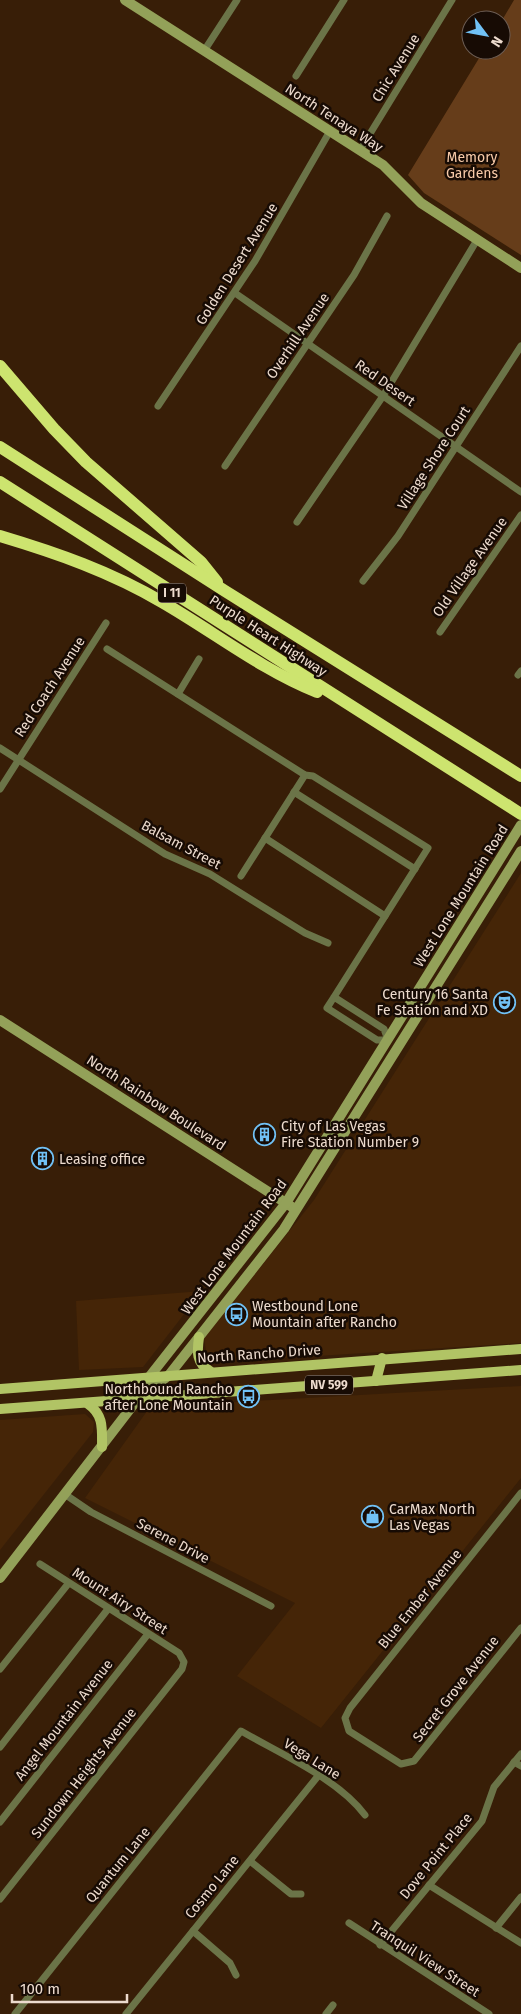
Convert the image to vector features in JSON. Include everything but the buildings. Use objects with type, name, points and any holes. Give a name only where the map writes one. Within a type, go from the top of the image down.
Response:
[{"type":"highway","points":[[0,366],[54,429],[86,462],[201,562],[225,591]]},
{"type":"highway","name":"Purple Heart Highway","points":[[0,447],[225,591],[521,776]]},
{"type":"highway","name":"Purple Heart Highway","points":[[0,482],[345,704],[521,814]]},
{"type":"highway","points":[[0,536],[61,555],[121,580],[194,621],[285,679],[345,704]]},
{"type":"main road","name":"North Tenaya Way","points":[[125,0],[360,150],[390,171],[421,203],[521,268]]},
{"type":"main road","name":"West Lone Mountain Road","points":[[0,1578],[66,1495],[137,1400],[150,1376],[286,1203],[521,826]]},
{"type":"main road","name":"West Lone Mountain Road","points":[[137,1400],[169,1374],[284,1229],[520,852]]},
{"type":"main road","name":"North Rainbow Boulevard","points":[[0,1020],[297,1210]]},
{"type":"main road","points":[[388,1040],[399,1047]]},
{"type":"main road","points":[[374,1063],[385,1070]]},
{"type":"main road","points":[[355,1094],[366,1100]]},
{"type":"main road","points":[[349,1103],[360,1110]]},
{"type":"main road","points":[[324,1144],[334,1150]]},
{"type":"main road","points":[[314,1159],[325,1166]]},
{"type":"main road","points":[[199,1337],[197,1356],[204,1368],[210,1371]]},
{"type":"main road","name":"North Rancho Drive","points":[[0,1389],[169,1374],[521,1349]]},
{"type":"main road","points":[[376,1381],[382,1358]]},
{"type":"main road","name":"NV 599","points":[[0,1409],[88,1404],[521,1370]]},
{"type":"main road","points":[[88,1404],[99,1415],[102,1422],[102,1447]]},
{"type":"street","points":[[204,51],[236,0]]},
{"type":"street","points":[[296,76],[344,0]]},
{"type":"street","name":"Chic Avenue","points":[[360,150],[452,0]]},
{"type":"street","name":"Golden Desert Avenue","points":[[158,406],[234,293],[295,194],[330,131]]},
{"type":"street","name":"Overhill Avenue","points":[[226,466],[354,275],[387,216]]},
{"type":"street","points":[[297,522],[383,396],[477,240]]},
{"type":"street","name":"Red Desert","points":[[234,293],[521,492]]},
{"type":"street","name":"Village Shore Court","points":[[363,581],[398,536],[521,346]]},
{"type":"street","name":"Old Village Avenue","points":[[440,632],[521,515]]},
{"type":"street","name":"Red Coach Avenue","points":[[0,788],[106,623]]},
{"type":"street","points":[[107,649],[305,775],[314,776],[428,848],[327,1008],[377,1040],[388,1040],[384,1029],[334,998]]},
{"type":"street","points":[[178,694],[199,659]]},
{"type":"street","name":"Balsam Street","points":[[0,748],[166,854],[210,874],[305,933],[328,943]]},
{"type":"street","points":[[241,876],[305,775]]},
{"type":"street","points":[[294,792],[415,869]]},
{"type":"street","points":[[265,838],[386,916]]},
{"type":"street","name":"Blue Ember Avenue","points":[[410,1764],[396,1762],[352,1735],[345,1723],[346,1713],[521,1493]]},
{"type":"street","name":"Serene Drive","points":[[66,1495],[98,1515],[271,1606]]},
{"type":"street","name":"Mount Airy Street","points":[[40,1564],[68,1584],[179,1652],[184,1662]]},
{"type":"street","points":[[0,1669],[68,1584]]},
{"type":"street","points":[[0,1747],[108,1609]]},
{"type":"street","name":"Secret Grove Avenue","points":[[410,1764],[418,1757],[521,1628]]},
{"type":"street","name":"Angel Mountain Avenue","points":[[0,1822],[148,1634]]},
{"type":"street","name":"Sundown Heights Avenue","points":[[0,1899],[182,1669],[184,1662]]},
{"type":"street","name":"Vega Lane","points":[[241,1731],[318,1776],[356,1802],[365,1815]]},
{"type":"street","name":"Quantum Lane","points":[[15,2014],[241,1731]]},
{"type":"street","name":"Dove Point Place","points":[[380,1945],[482,1821],[494,1787],[518,1764],[521,1754]]},
{"type":"street","name":"Cosmo Lane","points":[[126,2014],[318,1776]]},
{"type":"street","points":[[250,1861],[291,1894],[301,1894]]},
{"type":"street","points":[[429,1886],[521,1943]]},
{"type":"street","points":[[496,1928],[521,1897]]},
{"type":"street","name":"Tranquil View Street","points":[[349,1924],[489,2014]]},
{"type":"street","points":[[193,1931],[230,1963],[236,1975]]},
{"type":"street","points":[[326,2014],[333,2005]]},
{"type":"shaded area","points":[[521,873],[521,1343],[208,1363],[204,1338],[314,1200]]},
{"type":"shaded area","points":[[202,1291],[143,1367],[79,1370],[76,1301]]},
{"type":"shaded area","points":[[521,1386],[521,1478],[321,1728],[237,1676],[295,1603],[85,1498],[150,1407]]},
{"type":"shaded area","points":[[85,1414],[94,1422],[93,1432],[0,1550],[0,1420]]},
{"type":"green space","name":"Memory Gardens","points":[[514,0],[521,0],[521,255],[424,193],[408,175],[478,60],[511,60],[511,10],[508,10]]},
{"type":"place","name":"Century 16 Santa Fe Station and XD","points":[[504,1002]]},
{"type":"place","name":"City of Las Vegas Fire Station Number 9","points":[[265,1134]]},
{"type":"place","name":"Leasing office","points":[[43,1159]]},
{"type":"place","name":"Westbound Lone Mountain after Rancho","points":[[236,1314]]},
{"type":"place","name":"Northbound Rancho after Lone Mountain","points":[[249,1397]]},
{"type":"place","name":"CarMax North Las Vegas","points":[[373,1517]]}]
